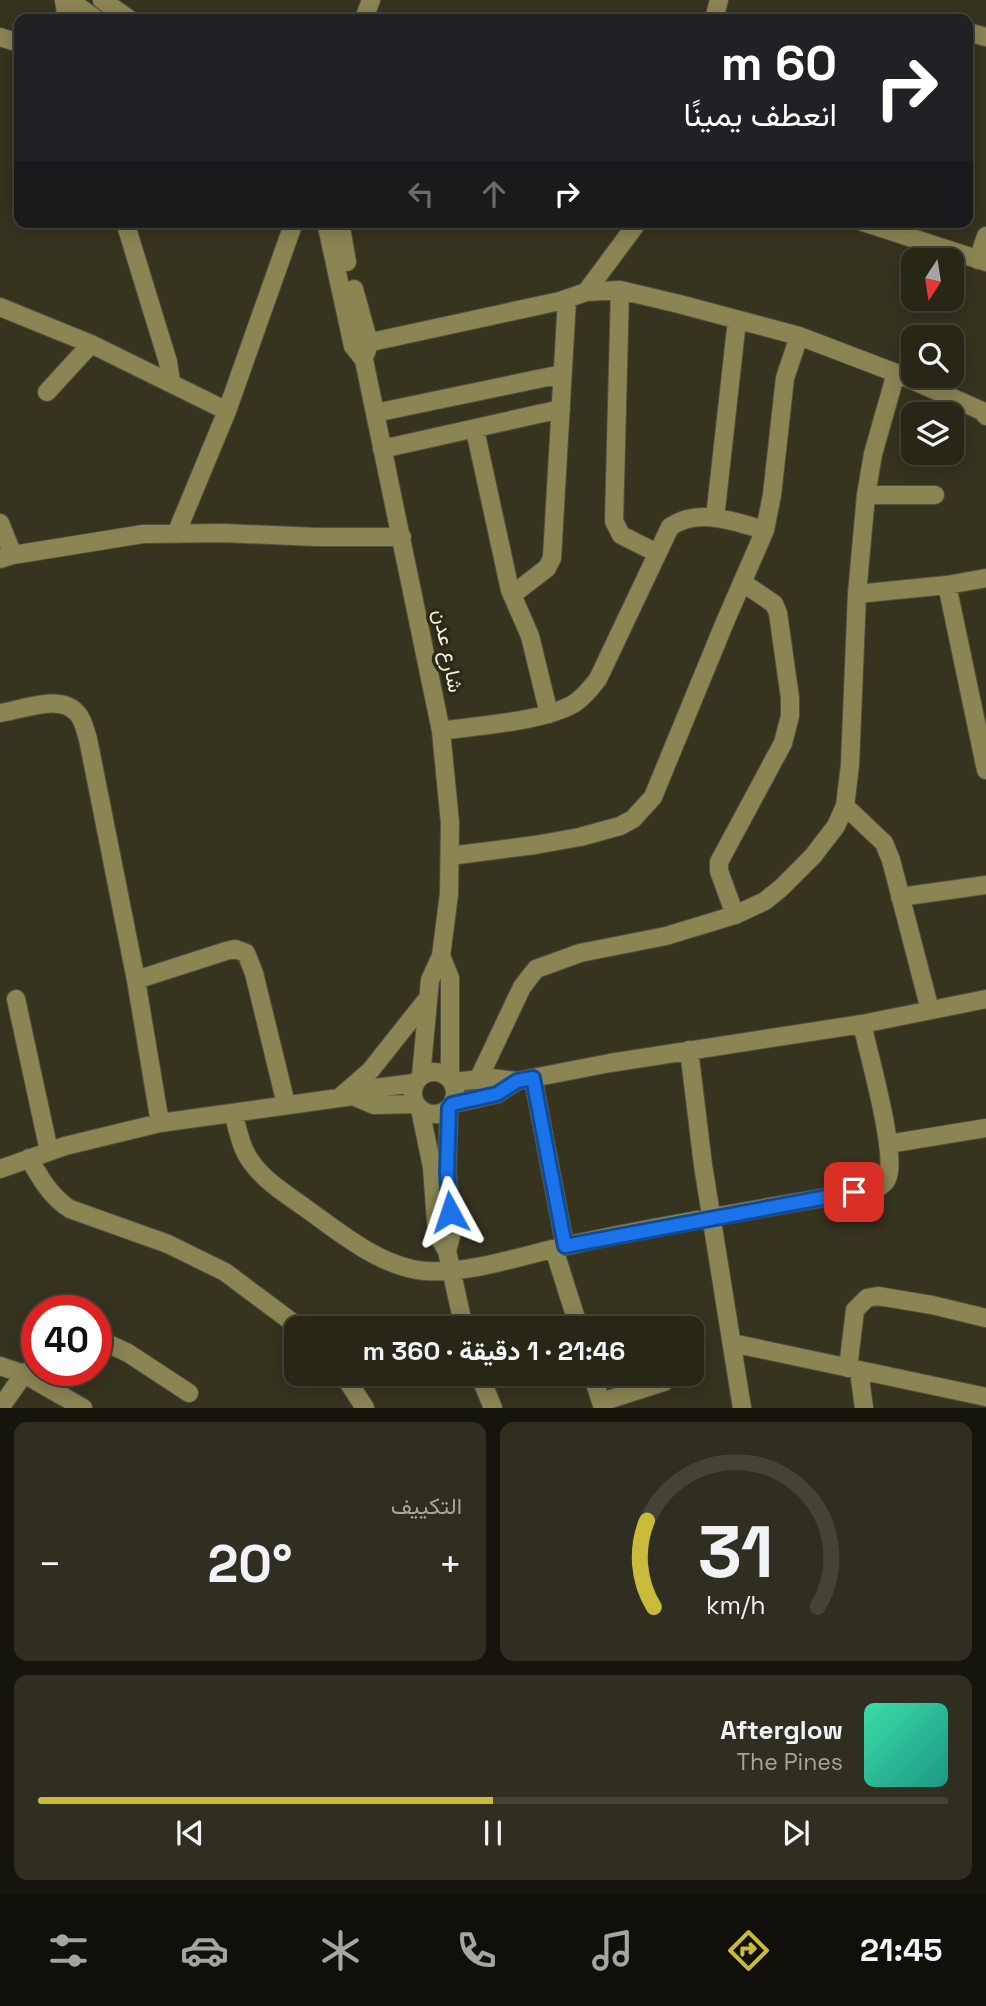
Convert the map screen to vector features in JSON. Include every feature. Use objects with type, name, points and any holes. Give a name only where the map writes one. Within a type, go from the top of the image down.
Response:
[{"type":"street","points":[[67,0],[88,14]]},
{"type":"street","points":[[102,0],[122,14]]},
{"type":"street","points":[[127,228],[168,362],[171,382]]},
{"type":"street","points":[[176,534],[227,411],[292,228]]},
{"type":"street","name":"شارع عدن","points":[[328,228],[362,349],[441,731],[448,789],[449,894],[442,956],[430,980],[418,1079]]},
{"type":"street","name":"شارع عدن","points":[[341,228],[359,313],[362,349]]},
{"type":"street","points":[[586,292],[634,228]]},
{"type":"street","points":[[881,228],[982,261],[986,236]]},
{"type":"street","points":[[362,349],[586,292],[620,290],[799,336],[897,373],[985,413]]},
{"type":"street","points":[[620,290],[614,521],[621,535],[657,553]]},
{"type":"street","points":[[512,595],[547,568],[552,558],[567,299]]},
{"type":"street","points":[[0,307],[91,344],[227,411]]},
{"type":"street","points":[[715,518],[737,320]]},
{"type":"street","points":[[450,856],[580,837],[620,826],[645,809],[663,776],[765,530],[772,495],[785,378],[799,336]]},
{"type":"street","points":[[47,392],[91,344]]},
{"type":"street","points":[[478,1080],[522,987],[536,969],[580,953],[666,936],[735,915],[765,901],[788,881],[836,825],[845,806],[853,721],[857,594],[866,495],[873,454],[897,373]]},
{"type":"street","points":[[375,413],[562,374]]},
{"type":"street","points":[[382,449],[561,409]]},
{"type":"street","points":[[475,430],[512,595],[530,636],[549,714]]},
{"type":"street","points":[[866,495],[935,495]]},
{"type":"street","points":[[441,731],[549,714],[573,704],[587,694],[598,680],[670,527],[681,519],[692,516],[715,518],[765,530]]},
{"type":"street","points":[[0,523],[6,557],[143,534],[402,537]]},
{"type":"street","points":[[857,594],[947,585],[986,578]]},
{"type":"street","points":[[735,915],[721,880],[719,862],[783,743],[790,716],[778,613],[774,604],[742,582]]},
{"type":"street","points":[[947,585],[986,770]]},
{"type":"street","points":[[0,713],[53,703],[67,705],[76,710],[82,719],[136,980],[160,1124]]},
{"type":"street","points":[[845,806],[884,843],[891,860],[930,1010]]},
{"type":"street","points":[[900,897],[986,885]]},
{"type":"street","points":[[136,980],[234,949],[246,953],[254,973],[286,1104]]},
{"type":"street","name":"شارع عدن","points":[[442,956],[450,978],[451,1080]]},
{"type":"street","points":[[346,1097],[428,998]]},
{"type":"street","points":[[16,999],[49,1151]]},
{"type":"street","points":[[0,1169],[94,1138],[160,1124],[346,1097],[418,1079],[430,1072],[441,1073],[451,1080],[525,1080],[689,1050],[862,1024],[986,999]]},
{"type":"street","points":[[233,1113],[250,1161],[281,1191],[373,1254],[422,1271],[450,1272],[560,1247],[878,1188],[888,1176],[888,1144],[862,1024]]},
{"type":"street","points":[[689,1050],[742,1408]]},
{"type":"street","points":[[418,1079],[413,1090],[432,1167],[437,1234],[447,1251],[461,1316]]},
{"type":"street","points":[[447,1251],[452,1232],[447,1172],[451,1106],[455,1093],[451,1080]]},
{"type":"street","points":[[346,1097],[374,1105],[418,1106],[435,1114],[451,1106],[497,1094],[525,1080]]},
{"type":"street","points":[[525,1080],[576,1316]]},
{"type":"street","points":[[888,1144],[986,1128]]},
{"type":"street","points":[[29,1158],[50,1192],[70,1209],[167,1244],[226,1272],[284,1316]]},
{"type":"street","points":[[864,1408],[853,1369],[855,1310],[867,1298],[878,1296],[932,1305],[986,1318]]},
{"type":"street","points":[[732,1343],[986,1397]]},
{"type":"street","points":[[112,1346],[189,1393]]},
{"type":"street","points":[[0,1366],[21,1368]]},
{"type":"street","points":[[0,1408],[21,1381]]},
{"type":"street","points":[[53,1386],[83,1408]]},
{"type":"street","points":[[351,1386],[365,1408]]},
{"type":"street","points":[[484,1386],[493,1408]]},
{"type":"street","points":[[596,1386],[602,1405],[653,1386]]},
{"type":"route","points":[[450,1212],[447,1172],[449,1108],[452,1104],[497,1094],[517,1081],[533,1078],[565,1246],[854,1192]]}]
